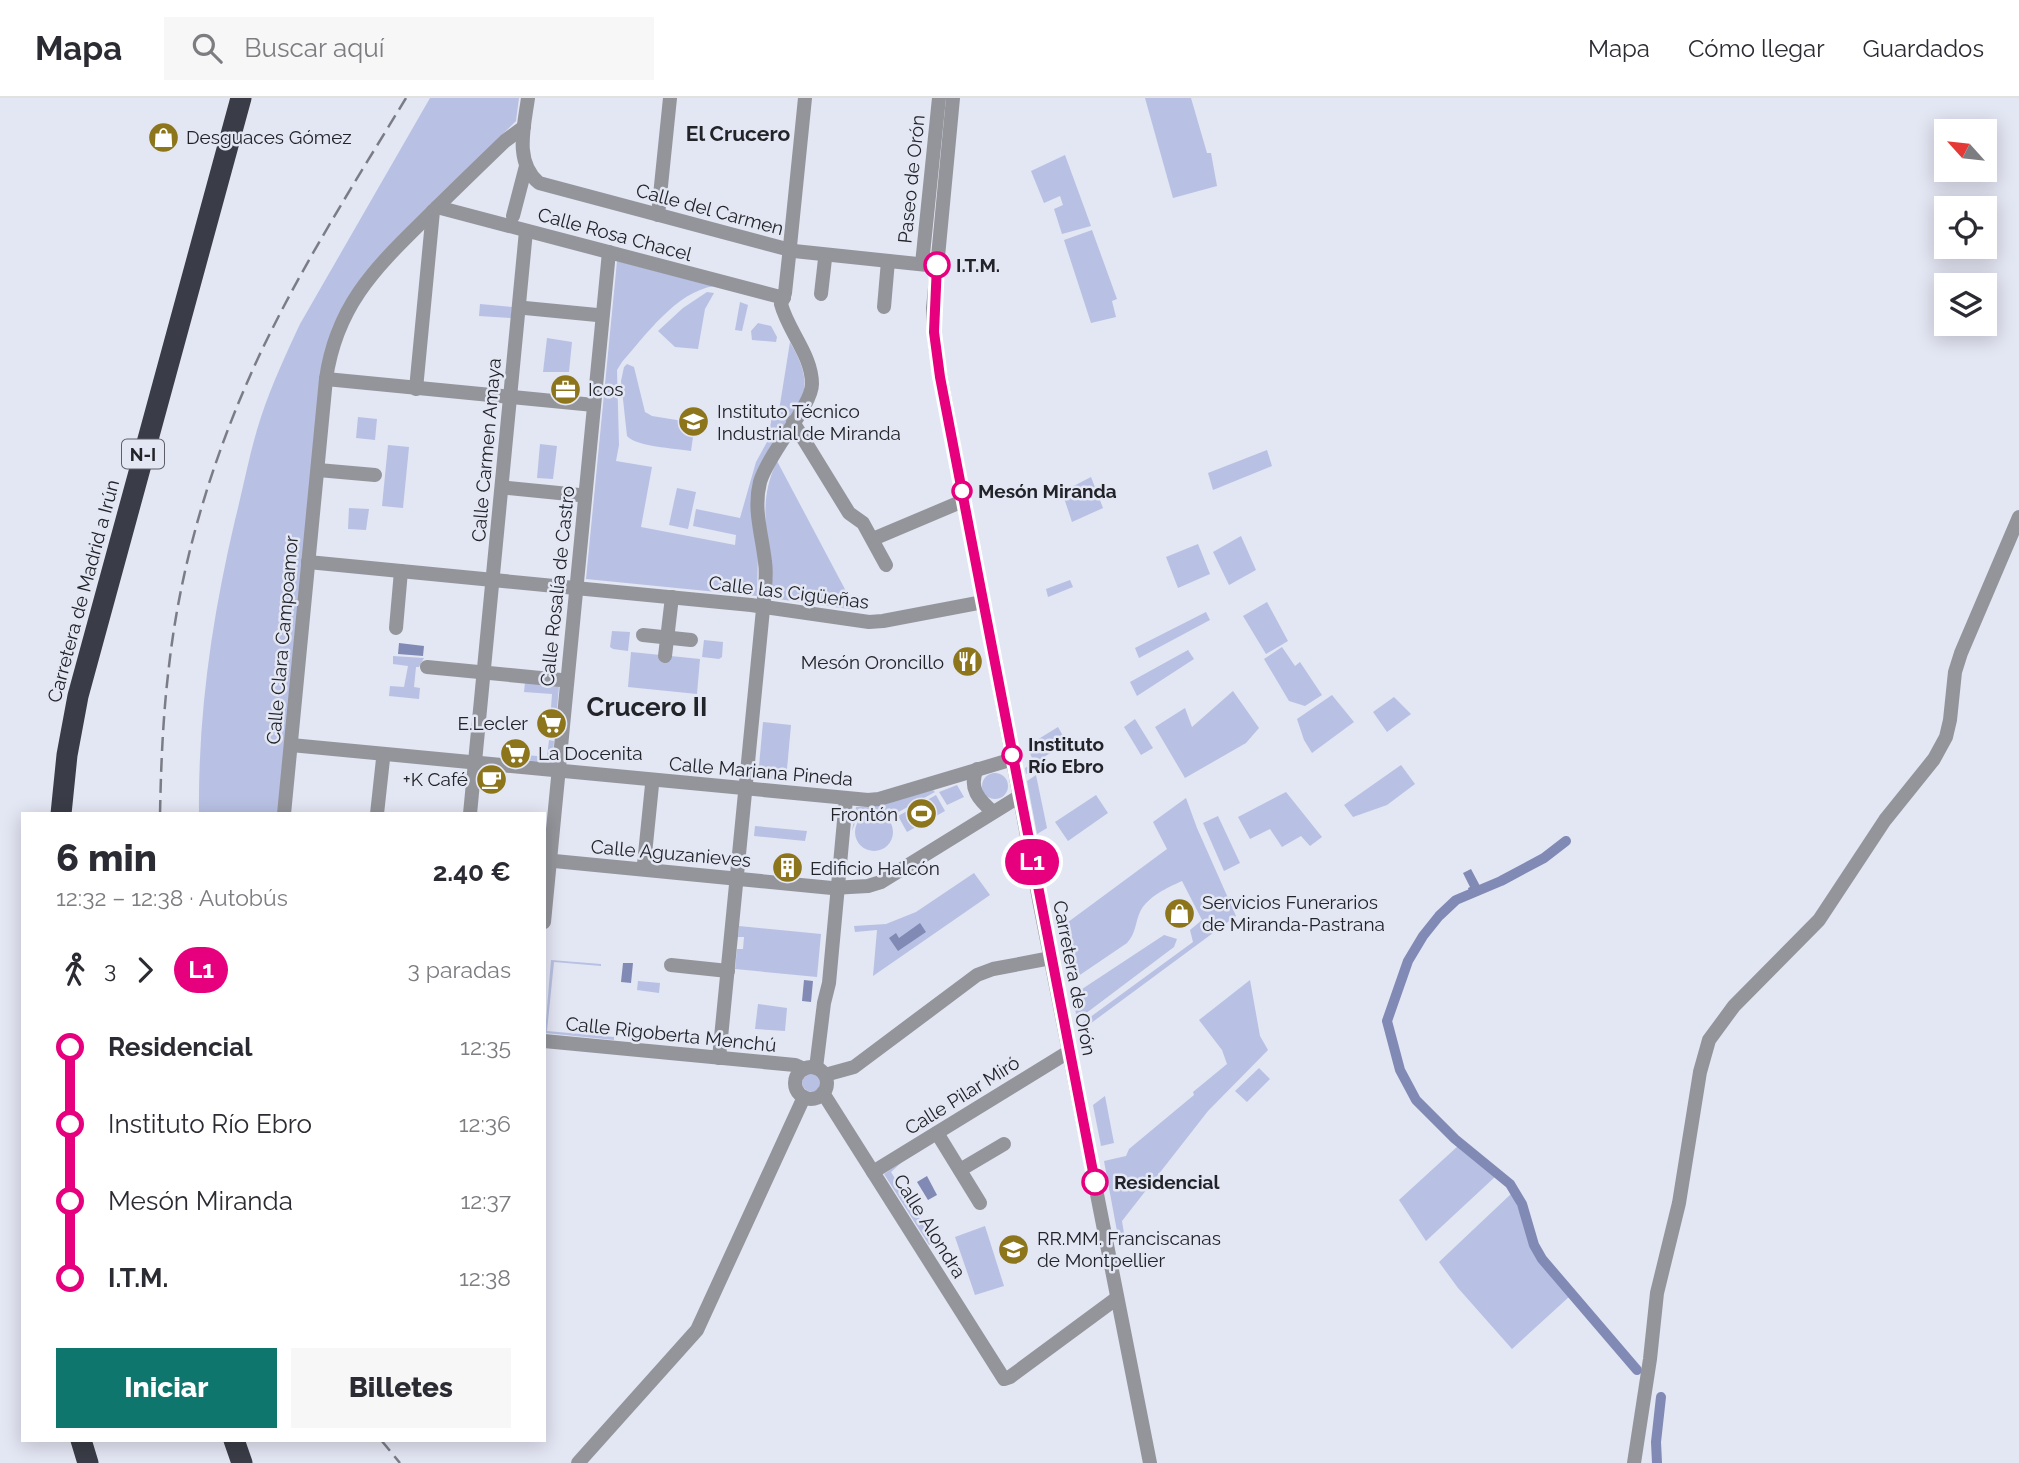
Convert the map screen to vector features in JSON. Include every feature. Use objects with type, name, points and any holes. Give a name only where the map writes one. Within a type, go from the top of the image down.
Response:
[{"type":"highway","name":"Carretera de Madrid a Irún","points":[[61,812],[67,755],[80,684],[241,98]]},
{"type":"highway","points":[[82,1442],[88,1463]]},
{"type":"street","points":[[513,216],[527,169],[523,153],[528,98]]},
{"type":"street","points":[[658,215],[670,98]]},
{"type":"street","points":[[719,1058],[764,606],[766,565],[757,518],[759,489],[769,460],[810,396],[812,380],[811,370],[781,304],[790,250],[805,98]]},
{"type":"street","name":"Paseo de Orón","points":[[930,265],[939,98]]},
{"type":"street","name":"Carretera de Orón","points":[[953,98],[930,265],[935,346],[1150,1463]]},
{"type":"street","name":"Calle Clara Campoamor","points":[[284,812],[326,379],[337,335],[356,295],[378,266],[505,141],[524,127]]},
{"type":"street","name":"Calle del Carmen","points":[[527,169],[540,183],[790,250],[930,265]]},
{"type":"street","points":[[416,388],[435,209]]},
{"type":"street","name":"Calle Rosa Chacel","points":[[435,209],[784,298]]},
{"type":"street","name":"Calle Carmen Amaya","points":[[470,812],[490,673],[493,580],[526,231]]},
{"type":"street","name":"Calle Rosalía de Castro","points":[[546,881],[609,252]]},
{"type":"street","points":[[821,294],[825,260]]},
{"type":"street","points":[[884,307],[888,261]]},
{"type":"street","points":[[525,308],[597,315]]},
{"type":"street","points":[[326,379],[594,405]]},
{"type":"street","points":[[793,422],[849,513],[863,523],[886,565]]},
{"type":"street","points":[[318,470],[375,475]]},
{"type":"street","points":[[508,488],[579,495]]},
{"type":"street","points":[[873,539],[963,501]]},
{"type":"street","points":[[1634,1463],[1657,1293],[1679,1203],[1700,1072],[1709,1040],[1734,1006],[1819,920],[1885,820],[1940,749],[1950,720],[1955,672],[1961,653],[2019,517]]},
{"type":"street","name":"Calle las Cigüeñas","points":[[308,562],[764,606],[869,622],[983,602]]},
{"type":"street","points":[[396,628],[401,571]]},
{"type":"street","points":[[666,656],[672,597]]},
{"type":"street","points":[[643,635],[691,640]]},
{"type":"street","points":[[427,667],[561,680]]},
{"type":"street","name":"Calle Mariana Pineda","points":[[291,745],[846,799],[879,799],[1013,759]]},
{"type":"street","points":[[377,812],[383,759]]},
{"type":"street","points":[[977,769],[974,782],[976,795],[993,812]]},
{"type":"street","points":[[644,864],[652,785]]},
{"type":"street","name":"Calle Aguzanieves","points":[[547,860],[838,888],[868,886],[881,882],[1020,796]]},
{"type":"street","points":[[810,1069],[827,1084],[817,1098],[804,1097],[797,1090],[796,1081],[810,1069],[829,983],[846,799]]},
{"type":"street","points":[[810,1069],[854,1067],[977,975],[993,969],[1051,958]]},
{"type":"street","points":[[671,965],[728,971]]},
{"type":"street","name":"Calle Rigoberta Menchú","points":[[546,1041],[810,1069]]},
{"type":"street","name":"Calle Pilar Miró","points":[[873,1172],[939,1137],[1070,1051]]},
{"type":"street","name":"Calle Alondra","points":[[823,1093],[1004,1379],[1117,1298]]},
{"type":"street","points":[[578,1463],[700,1325],[804,1097]]},
{"type":"street","name":"Calle Pilar Miró","points":[[939,1137],[980,1203]]},
{"type":"street","points":[[960,1170],[1004,1144]]},
{"type":"shaded area","points":[[430,98],[519,98],[516,121],[398,236],[372,265],[349,296],[331,331],[278,812],[199,812],[201,739],[208,666],[235,520],[261,417],[300,324]]},
{"type":"shaded area","points":[[1145,98],[1191,98],[1207,153],[1211,153],[1217,186],[1173,198]]},
{"type":"shaded area","points":[[1065,155],[1091,226],[1062,234],[1054,209],[1063,205],[1060,196],[1044,203],[1031,171]]},
{"type":"shaded area","points":[[1092,230],[1117,299],[1112,301],[1116,317],[1091,323],[1064,240]]},
{"type":"shaded area","points":[[617,261],[714,286],[687,297],[663,316],[617,370],[619,445],[616,461],[652,467],[641,527],[735,545],[736,535],[693,526],[696,509],[740,518],[756,462],[767,442],[772,417],[778,417],[790,342],[800,361],[804,374],[803,396],[760,466],[757,596],[586,579]]},
{"type":"shaded area","points":[[707,292],[714,293],[705,309],[698,349],[675,347],[658,331],[683,308]]},
{"type":"shaded area","points":[[740,302],[748,305],[742,331],[735,330]]},
{"type":"shaded area","points":[[480,304],[512,307],[511,318],[479,316]]},
{"type":"shaded area","points":[[758,323],[771,326],[777,337],[776,342],[752,340],[751,331]]},
{"type":"shaded area","points":[[547,338],[572,342],[569,372],[543,372]]},
{"type":"shaded area","points":[[627,364],[634,367],[645,412],[652,416],[695,423],[691,451],[647,445],[627,436],[621,381]]},
{"type":"shaded area","points":[[358,417],[377,419],[375,440],[356,438]]},
{"type":"shaded area","points":[[540,444],[557,446],[553,479],[537,478]]},
{"type":"shaded area","points":[[388,445],[409,447],[403,508],[382,506]]},
{"type":"shaded area","points":[[1267,450],[1272,466],[1213,490],[1208,473]]},
{"type":"shaded area","points":[[777,461],[856,610],[771,598],[765,513],[766,496]]},
{"type":"shaded area","points":[[1091,477],[1103,508],[1072,522],[1062,492]]},
{"type":"shaded area","points":[[677,488],[696,492],[688,529],[669,525]]},
{"type":"shaded area","points":[[349,508],[369,509],[366,530],[348,529]]},
{"type":"shaded area","points":[[1241,536],[1256,570],[1229,585],[1213,552]]},
{"type":"shaded area","points":[[1198,544],[1210,574],[1178,588],[1166,557]]},
{"type":"shaded area","points":[[1070,580],[1073,587],[1048,597],[1046,589]]},
{"type":"shaded area","points":[[1267,602],[1288,641],[1266,654],[1243,616]]},
{"type":"shaded area","points":[[1206,612],[1210,620],[1139,658],[1135,648]]},
{"type":"shaded area","points":[[612,631],[630,632],[628,651],[610,647]]},
{"type":"shaded area","points":[[704,640],[723,642],[722,657],[702,657]]},
{"type":"shaded area","points":[[399,643],[424,646],[423,656],[398,654]]},
{"type":"shaded area","points":[[1282,647],[1295,666],[1300,662],[1322,695],[1305,706],[1289,701],[1264,659]]},
{"type":"shaded area","points":[[1188,650],[1194,659],[1137,696],[1130,682]]},
{"type":"shaded area","points":[[631,652],[700,659],[697,694],[628,687]]},
{"type":"shaded area","points":[[393,656],[424,658],[419,667],[416,667],[414,687],[420,688],[419,699],[389,696],[390,686],[404,687],[408,666],[393,664]]},
{"type":"shaded area","points":[[525,682],[559,686],[557,709],[551,708],[552,694],[524,692]]},
{"type":"shaded area","points":[[1233,691],[1259,728],[1246,743],[1185,778],[1155,727],[1185,708],[1192,727]]},
{"type":"shaded area","points":[[1332,695],[1354,722],[1312,753],[1297,719]]},
{"type":"shaded area","points":[[1394,697],[1411,714],[1387,732],[1373,712]]},
{"type":"shaded area","points":[[1135,719],[1153,748],[1141,755],[1124,727]]},
{"type":"shaded area","points":[[763,722],[791,725],[786,780],[758,777]]},
{"type":"shaded area","points":[[1058,727],[1067,743],[1034,763],[1027,746]]},
{"type":"shaded area","points":[[549,740],[554,741],[552,763],[515,759],[516,754],[547,757]]},
{"type":"shaded area","points":[[1034,763],[1035,768],[1026,774],[1025,768]]},
{"type":"shaded area","points":[[1401,765],[1415,784],[1387,805],[1353,817],[1344,805]]},
{"type":"shaded area","points":[[995,773],[1004,777],[1008,786],[1004,795],[995,799],[986,795],[982,786],[986,777]]},
{"type":"shaded area","points":[[1036,775],[1047,828],[1037,834],[1027,781]]},
{"type":"shaded area","points":[[957,785],[964,797],[947,805],[939,792]]},
{"type":"shaded area","points":[[933,790],[935,792],[893,815],[868,811],[856,820],[852,831],[856,807],[872,806]]},
{"type":"shaded area","points":[[1286,792],[1322,837],[1310,846],[1301,836],[1282,847],[1270,829],[1250,839],[1238,817]]},
{"type":"shaded area","name":"Frontón","points":[[936,795],[945,811],[907,832],[898,816]]},
{"type":"shaded area","points":[[1096,795],[1108,813],[1068,841],[1055,822]]},
{"type":"shaded area","points":[[1186,798],[1236,916],[1079,1032],[1078,1026],[1193,942],[1190,930],[1202,920],[1182,881],[1158,893],[1143,906],[1127,943],[1071,981],[1060,928],[1167,849],[1153,822]]},
{"type":"shaded area","points":[[874,813],[887,819],[893,832],[887,845],[874,851],[861,845],[855,832],[861,819]]},
{"type":"shaded area","points":[[1218,816],[1240,863],[1224,871],[1203,823]]},
{"type":"shaded area","points":[[755,826],[807,831],[805,841],[754,836]]},
{"type":"shaded area","points":[[1471,869],[1480,886],[1469,892],[1470,887],[1463,873]]},
{"type":"shaded area","points":[[974,873],[990,895],[873,976],[877,930],[855,932],[854,926],[886,924],[916,912]]},
{"type":"shaded area","points":[[920,923],[926,932],[898,951],[889,938],[896,933],[899,938]]},
{"type":"shaded area","points":[[739,926],[821,934],[817,977],[735,969],[737,949],[743,949],[744,937],[738,937]]},
{"type":"shaded area","points":[[1164,935],[1177,939],[1174,947],[1077,1020],[1073,995]]},
{"type":"shaded area","points":[[551,960],[601,964],[554,962],[547,1031],[614,1037],[614,1040],[546,1033]]},
{"type":"shaded area","points":[[623,963],[633,963],[631,983],[621,982]]},
{"type":"shaded area","points":[[804,980],[813,981],[811,1002],[802,1001]]},
{"type":"shaded area","points":[[1250,980],[1260,1036],[1268,1050],[1208,1111],[1122,1221],[1125,1240],[1119,1242],[1104,1161],[1126,1156],[1129,1149],[1227,1064],[1222,1050],[1199,1020]]},
{"type":"shaded area","points":[[638,981],[660,983],[659,993],[637,990]]},
{"type":"shaded area","points":[[758,1004],[787,1008],[785,1031],[755,1029]]},
{"type":"shaded area","points":[[1259,1068],[1270,1079],[1247,1102],[1235,1091]]},
{"type":"shaded area","points":[[812,1072],[819,1075],[822,1082],[819,1089],[812,1092],[805,1089],[802,1082],[805,1075]]},
{"type":"shaded area","points":[[1105,1096],[1114,1143],[1101,1146],[1093,1105]]},
{"type":"shaded area","points":[[1458,1146],[1496,1176],[1426,1241],[1399,1200]]},
{"type":"shaded area","points":[[902,1162],[891,1172],[934,1242],[929,1245],[884,1174]]},
{"type":"shaded area","points":[[927,1176],[937,1195],[928,1200],[917,1182]]},
{"type":"shaded area","points":[[1512,1193],[1536,1251],[1570,1296],[1512,1349],[1458,1288],[1439,1262]]},
{"type":"shaded area","points":[[985,1226],[1004,1286],[975,1295],[955,1237]]},
{"type":"waterway","points":[[1566,841],[1544,858],[1501,881],[1456,900],[1439,916],[1408,961],[1387,1021],[1400,1070],[1416,1100],[1455,1139],[1510,1184],[1522,1204],[1534,1245],[1542,1259],[1637,1370]]},
{"type":"waterway","points":[[1657,1463],[1656,1442],[1661,1397]]},
{"type":"railway","points":[[160,812],[164,721],[174,626],[191,546],[214,468],[243,393],[275,323],[329,225],[406,98]]},
{"type":"railway","points":[[383,1442],[400,1463]]},
{"type":"bus line","name":"L1","points":[[937,265],[933,308],[940,377],[1095,1182]]},
{"type":"place","name":"Desguaces Gómez","points":[[163,137]]},
{"type":"place","name":"I.T.M.","points":[[937,265]]},
{"type":"place","name":"Icos","points":[[565,389]]},
{"type":"place","name":"Instituto Técnico Industrial de Miranda","points":[[694,422]]},
{"type":"place","name":"Mesón Miranda","points":[[962,491]]},
{"type":"place","name":"Mesón Oroncillo","points":[[967,662]]},
{"type":"place","name":"E.Lecler","points":[[551,723]]},
{"type":"place","name":"La Docenita","points":[[515,753]]},
{"type":"place","name":"Instituto Río Ebro","points":[[1012,755]]},
{"type":"place","name":"+K Café","points":[[491,779]]},
{"type":"place","name":"Frontón","points":[[921,814]]},
{"type":"place","name":"Edificio Halcón","points":[[787,868]]},
{"type":"place","name":"Servicios Funerarios de Miranda-Pastrana","points":[[1179,913]]},
{"type":"place","name":"Residencial","points":[[1095,1182]]},
{"type":"place","name":"RR.MM. Franciscanas de Montpellier","points":[[1014,1249]]},
{"type":"district","name":"El Crucero","points":[[738,133]]},
{"type":"district","name":"Crucero II","points":[[647,707]]}]
